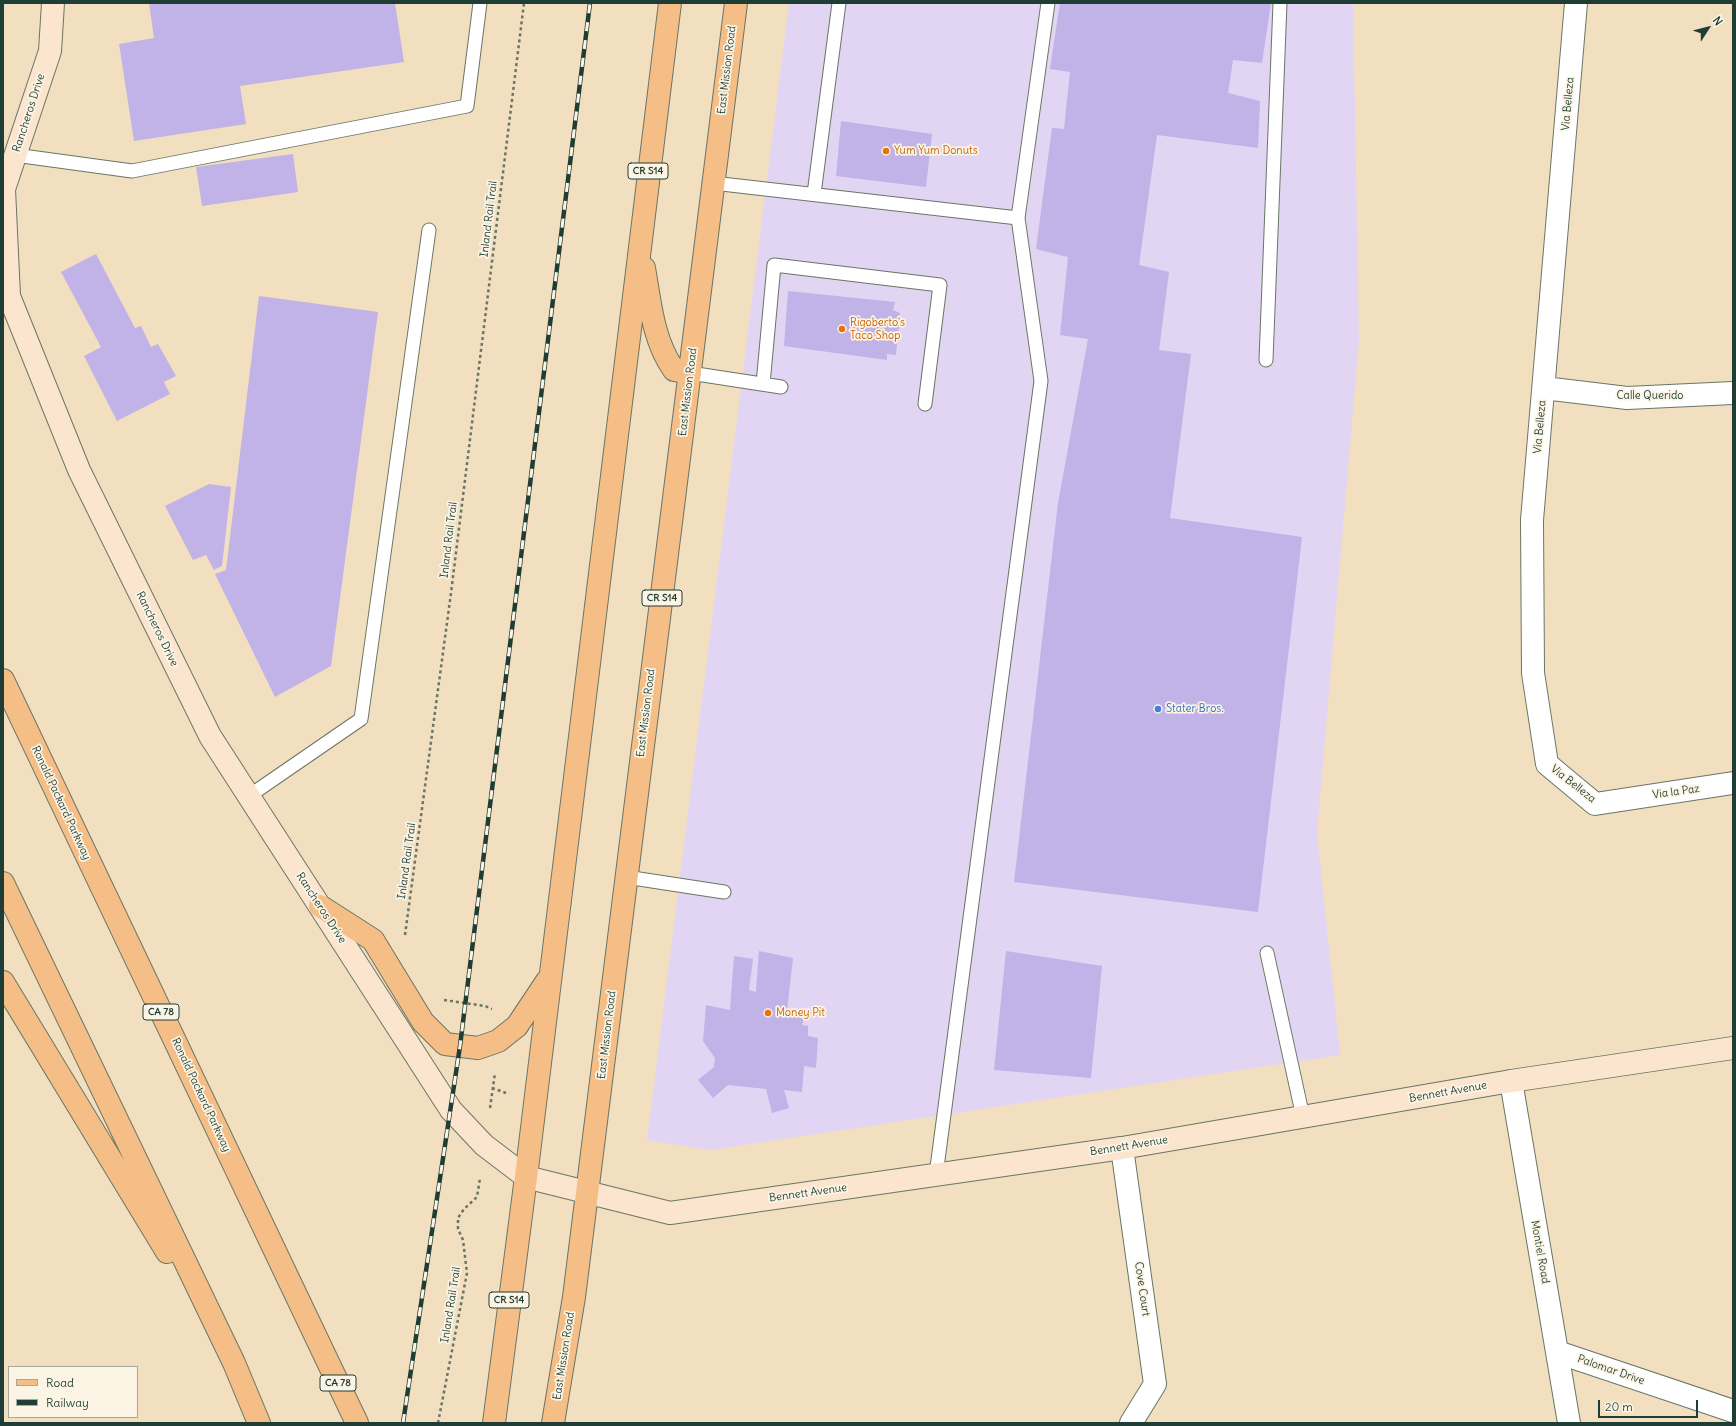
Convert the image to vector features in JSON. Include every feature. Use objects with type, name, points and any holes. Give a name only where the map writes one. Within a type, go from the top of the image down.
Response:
[{"type":"main road","name":"CR S14","points":[[494,1423],[526,1177],[549,979],[635,287],[639,243],[670,3]]},
{"type":"main road","name":"East Mission Road","points":[[553,1423],[574,1296],[736,3]]},
{"type":"main road","points":[[639,243],[652,314],[664,356],[674,370],[690,373]]},
{"type":"main road","name":"Ronald Packard Parkway","points":[[3,680],[357,1423]]},
{"type":"main road","points":[[3,883],[234,1363],[259,1423]]},
{"type":"main road","points":[[320,906],[373,940],[423,1022],[446,1044],[478,1048],[498,1041],[517,1026],[549,979]]},
{"type":"main road","points":[[3,982],[234,1363]]},
{"type":"street","name":"Rancheros Drive","points":[[53,3],[50,51],[4,189],[9,296],[80,470],[210,736],[451,1110],[484,1145],[526,1177]]},
{"type":"street","name":"Via Belleza","points":[[1576,3],[1532,520],[1533,673],[1547,764],[1595,804],[1618,800]]},
{"type":"street","name":"Calle Querido","points":[[1544,388],[1627,398],[1733,393]]},
{"type":"street","name":"Via la Paz","points":[[1618,800],[1733,783]]},
{"type":"street","name":"Bennett Avenue","points":[[526,1177],[670,1213],[1122,1148],[1511,1081],[1733,1048]]},
{"type":"street","name":"Montiel Road","points":[[1511,1081],[1569,1423]]},
{"type":"street","name":"Cove Court","points":[[1122,1148],[1155,1384],[1131,1423]]},
{"type":"street","name":"Palomar Drive","points":[[1557,1352],[1733,1411]]},
{"type":"lane","points":[[15,155],[132,171],[467,106],[480,3]]},
{"type":"lane","points":[[814,194],[839,3]]},
{"type":"lane","points":[[936,1175],[1041,381],[1018,218],[1048,3]]},
{"type":"lane","points":[[1266,360],[1280,3]]},
{"type":"lane","points":[[713,183],[1018,218]]},
{"type":"lane","points":[[249,796],[361,719],[428,230]]},
{"type":"lane","points":[[763,384],[774,265],[940,285],[925,404]]},
{"type":"lane","points":[[690,373],[781,387]]},
{"type":"lane","points":[[626,877],[724,892]]},
{"type":"lane","points":[[1268,952],[1303,1117]]},
{"type":"path","name":"Inland Rail Trail","points":[[404,939],[450,601],[524,3]]},
{"type":"path","points":[[437,998],[485,1006],[495,1010]]},
{"type":"path","points":[[490,1112],[496,1067]]},
{"type":"path","points":[[492,1088],[506,1093]]},
{"type":"path","name":"Inland Rail Trail","points":[[438,1423],[467,1274],[463,1240],[458,1230],[458,1218],[464,1209],[477,1197]]},
{"type":"shaded area","points":[[789,3],[1353,3],[1359,340],[1317,832],[1340,1055],[710,1150],[647,1140]]},
{"type":"building","points":[[149,3],[395,3],[404,62],[240,86],[246,124],[134,141],[119,44],[154,38]]},
{"type":"building","points":[[1060,3],[1271,3],[1262,63],[1233,60],[1228,93],[1260,101],[1258,148],[1157,135],[1139,265],[1169,272],[1159,350],[1191,354],[1170,518],[1302,537],[1258,912],[1014,882],[1058,503],[1088,339],[1060,335],[1068,257],[1036,249],[1052,128],[1064,129],[1070,72],[1050,69]]},
{"type":"building","points":[[841,121],[932,134],[926,187],[836,176]]},
{"type":"building","points":[[293,154],[298,192],[202,206],[196,167]]},
{"type":"building","points":[[96,254],[135,328],[141,326],[151,347],[158,344],[176,376],[164,382],[170,394],[117,421],[84,356],[101,347],[61,272]]},
{"type":"building","name":"Rigoberto's Taco Shop","points":[[788,291],[895,302],[893,310],[900,313],[896,355],[887,354],[887,360],[784,346]]},
{"type":"building","points":[[259,296],[378,312],[331,666],[275,697],[215,574],[226,570]]},
{"type":"building","points":[[209,484],[231,487],[222,566],[214,570],[206,555],[193,560],[165,506]]},
{"type":"building","points":[[759,951],[793,958],[787,1011],[805,1013],[802,1025],[808,1026],[808,1036],[818,1038],[816,1068],[804,1066],[802,1092],[784,1090],[789,1108],[772,1113],[766,1089],[728,1085],[713,1098],[698,1080],[714,1067],[715,1058],[703,1041],[706,1005],[730,1010],[734,956],[753,959],[749,990],[756,992]]},
{"type":"building","points":[[1006,951],[1102,966],[1091,1078],[994,1070]]},
{"type":"railway","points":[[403,1423],[460,1046],[590,3]]},
{"type":"place","name":"Yum Yum Donuts","points":[[886,151]]},
{"type":"place","name":"Rigoberto's Taco Shop","points":[[842,329]]},
{"type":"place","name":"Stater Bros.","points":[[1158,709]]},
{"type":"place","name":"Money Pit","points":[[768,1013]]}]
